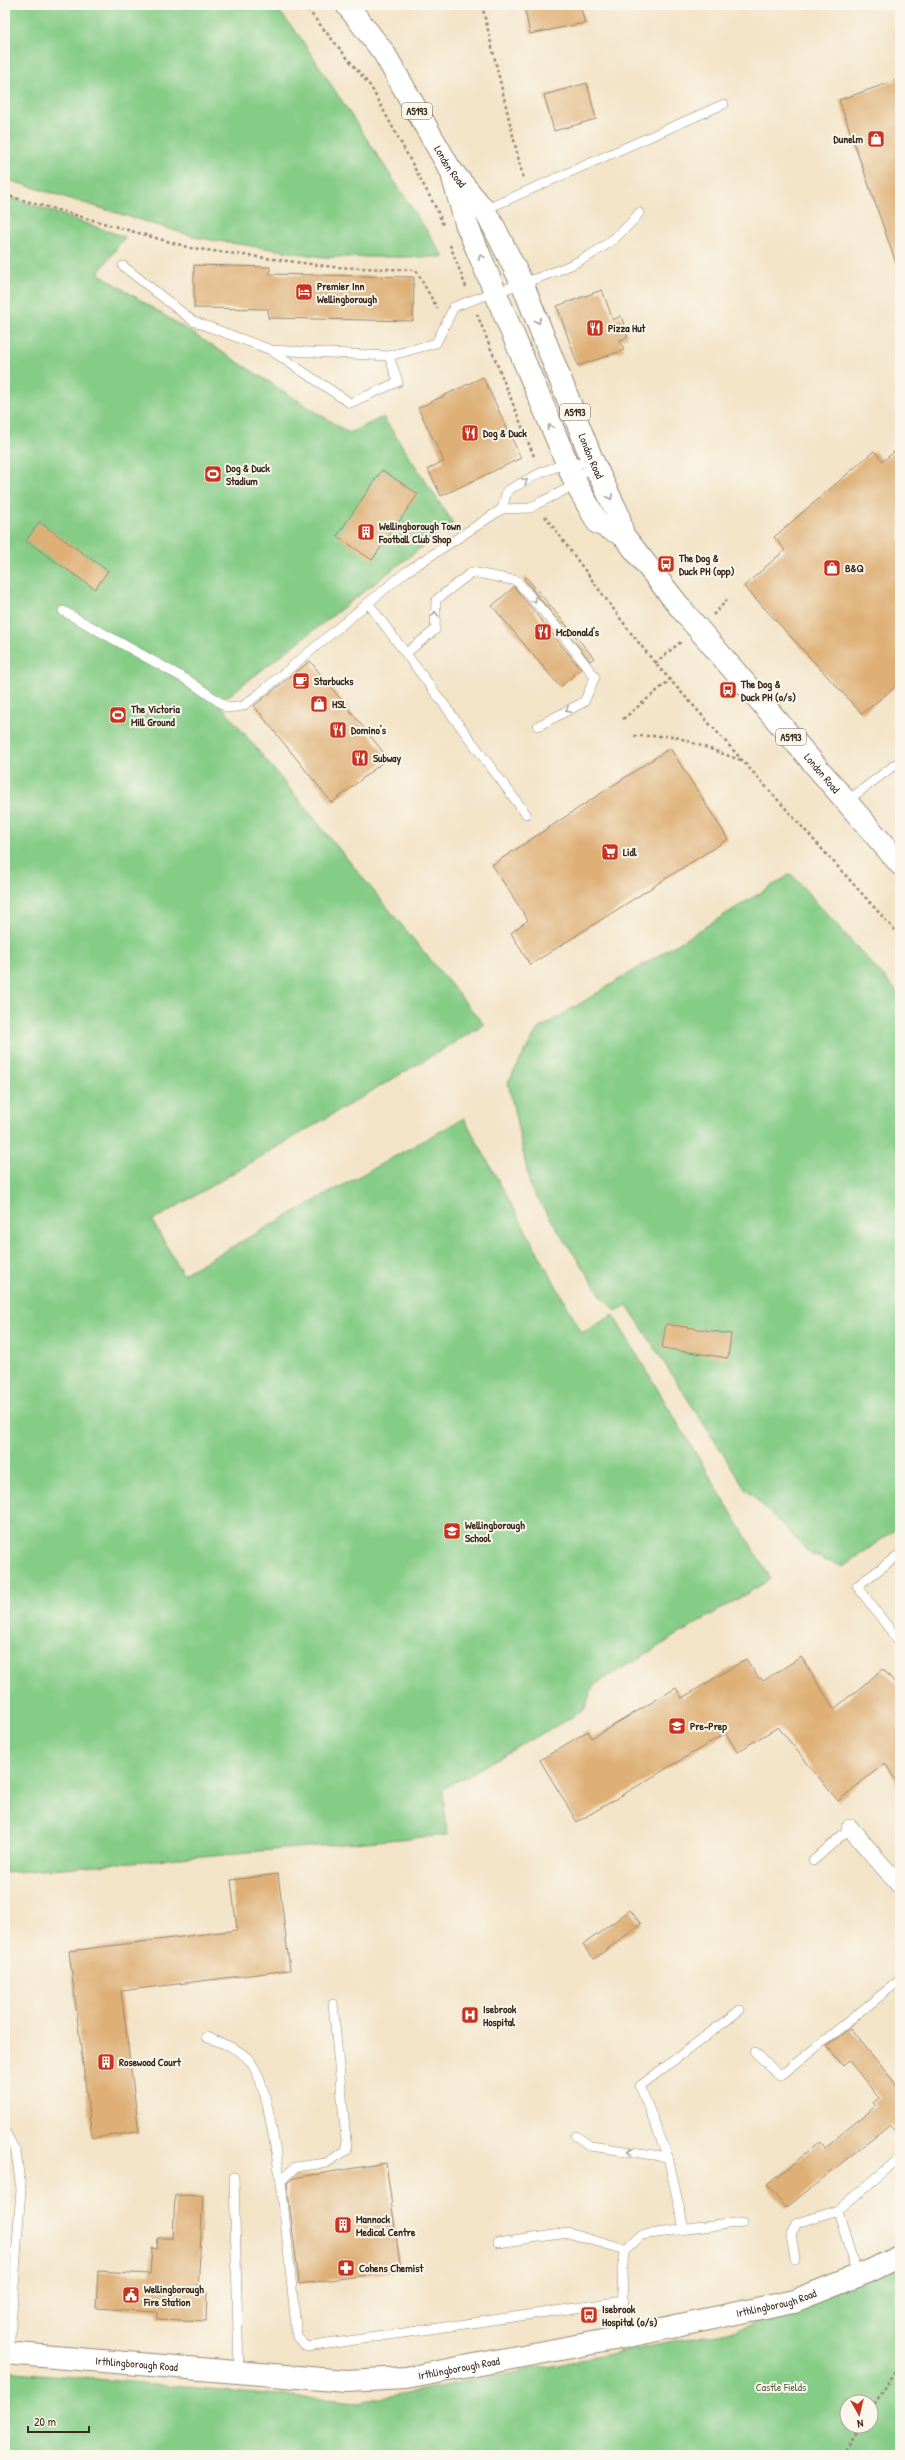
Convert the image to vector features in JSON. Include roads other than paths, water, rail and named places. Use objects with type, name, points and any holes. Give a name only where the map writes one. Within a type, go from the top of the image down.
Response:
[{"type":"main road","name":"London Road","points":[[347,5],[384,53],[450,169],[484,210],[523,285],[593,462],[618,514],[623,535],[683,611],[900,864]]},
{"type":"main road","points":[[450,169],[466,223],[570,472],[598,523],[623,535]]},
{"type":"main road","name":"Irthlingborough Road","points":[[7,2353],[346,2381],[406,2378],[624,2337],[794,2301],[856,2276],[900,2256]]},
{"type":"street","points":[[850,1828],[900,1886]]},
{"type":"lane","points":[[484,210],[526,193],[724,104]]},
{"type":"lane","points":[[271,350],[389,356],[436,343],[454,307],[562,271],[625,231],[639,213]]},
{"type":"lane","points":[[124,266],[193,321],[271,350],[350,404],[398,382],[389,356]]},
{"type":"lane","points":[[570,472],[593,462]]},
{"type":"lane","points":[[502,509],[507,491],[542,471],[570,472],[593,462]]},
{"type":"lane","points":[[63,611],[188,681],[228,708],[242,706],[260,693],[406,572],[502,509],[530,508],[567,489],[570,472]]},
{"type":"lane","points":[[406,653],[434,630],[436,600],[472,572],[517,581],[556,625],[595,677],[584,702],[538,726]]},
{"type":"lane","points":[[368,603],[526,814]]},
{"type":"lane","points":[[846,802],[900,761]]},
{"type":"lane","points":[[900,1554],[857,1586],[900,1643]]},
{"type":"lane","points":[[813,1861],[850,1828]]},
{"type":"lane","points":[[755,2052],[780,2076],[900,1980]]},
{"type":"lane","points":[[281,2181],[295,2167],[326,2163],[347,2150],[333,2004]]},
{"type":"lane","points":[[684,2229],[668,2157],[640,2086],[740,2010]]},
{"type":"lane","points":[[206,2037],[230,2047],[249,2060],[261,2079],[281,2181],[297,2337],[307,2347],[624,2301]]},
{"type":"lane","points":[[5,2132],[16,2152],[21,2189],[9,2300],[7,2353]]},
{"type":"lane","points":[[576,2136],[590,2146],[668,2157]]},
{"type":"lane","points":[[795,2260],[791,2234],[797,2223],[838,2210],[900,2158]]},
{"type":"lane","points":[[234,2177],[239,2373]]},
{"type":"lane","points":[[838,2210],[856,2276]]},
{"type":"lane","points":[[624,2337],[622,2268],[626,2250],[641,2235],[743,2222]]},
{"type":"lane","points":[[498,2243],[568,2233],[626,2250]]},
{"type":"place","name":"Dunelm","points":[[876,139]]},
{"type":"place","name":"Premier Inn Wellingborough","points":[[304,292]]},
{"type":"place","name":"Pizza Hut","points":[[595,328]]},
{"type":"place","name":"Dog & Duck","points":[[470,433]]},
{"type":"place","name":"Dog & Duck Stadium","points":[[213,474]]},
{"type":"place","name":"Wellingborough Town Football Club Shop","points":[[366,532]]},
{"type":"place","name":"The Dog & Duck PH (opp)","points":[[666,564]]},
{"type":"place","name":"B&Q","points":[[832,568]]},
{"type":"place","name":"McDonald's","points":[[543,632]]},
{"type":"place","name":"Starbucks","points":[[301,681]]},
{"type":"place","name":"The Dog & Duck PH (o/s)","points":[[728,690]]},
{"type":"place","name":"HSL","points":[[319,704]]},
{"type":"place","name":"The Victoria Mill Ground","points":[[118,715]]},
{"type":"place","name":"Domino's","points":[[338,730]]},
{"type":"place","name":"Subway","points":[[360,758]]},
{"type":"place","name":"Lidl","points":[[610,852]]},
{"type":"place","name":"Wellingborough School","points":[[452,1531]]},
{"type":"place","name":"Pre-Prep","points":[[677,1726]]},
{"type":"place","name":"Isebrook Hospital","points":[[470,2015]]},
{"type":"place","name":"Rosewood Court","points":[[106,2062]]},
{"type":"place","name":"Mannock Medical Centre","points":[[343,2225]]},
{"type":"place","name":"Cohens Chemist","points":[[346,2268]]},
{"type":"place","name":"Wellingborough Fire Station","points":[[131,2295]]},
{"type":"place","name":"Isebrook Hospital (o/s)","points":[[589,2315]]},
{"type":"park label","name":"Castle Fields","points":[[781,2387]]}]
